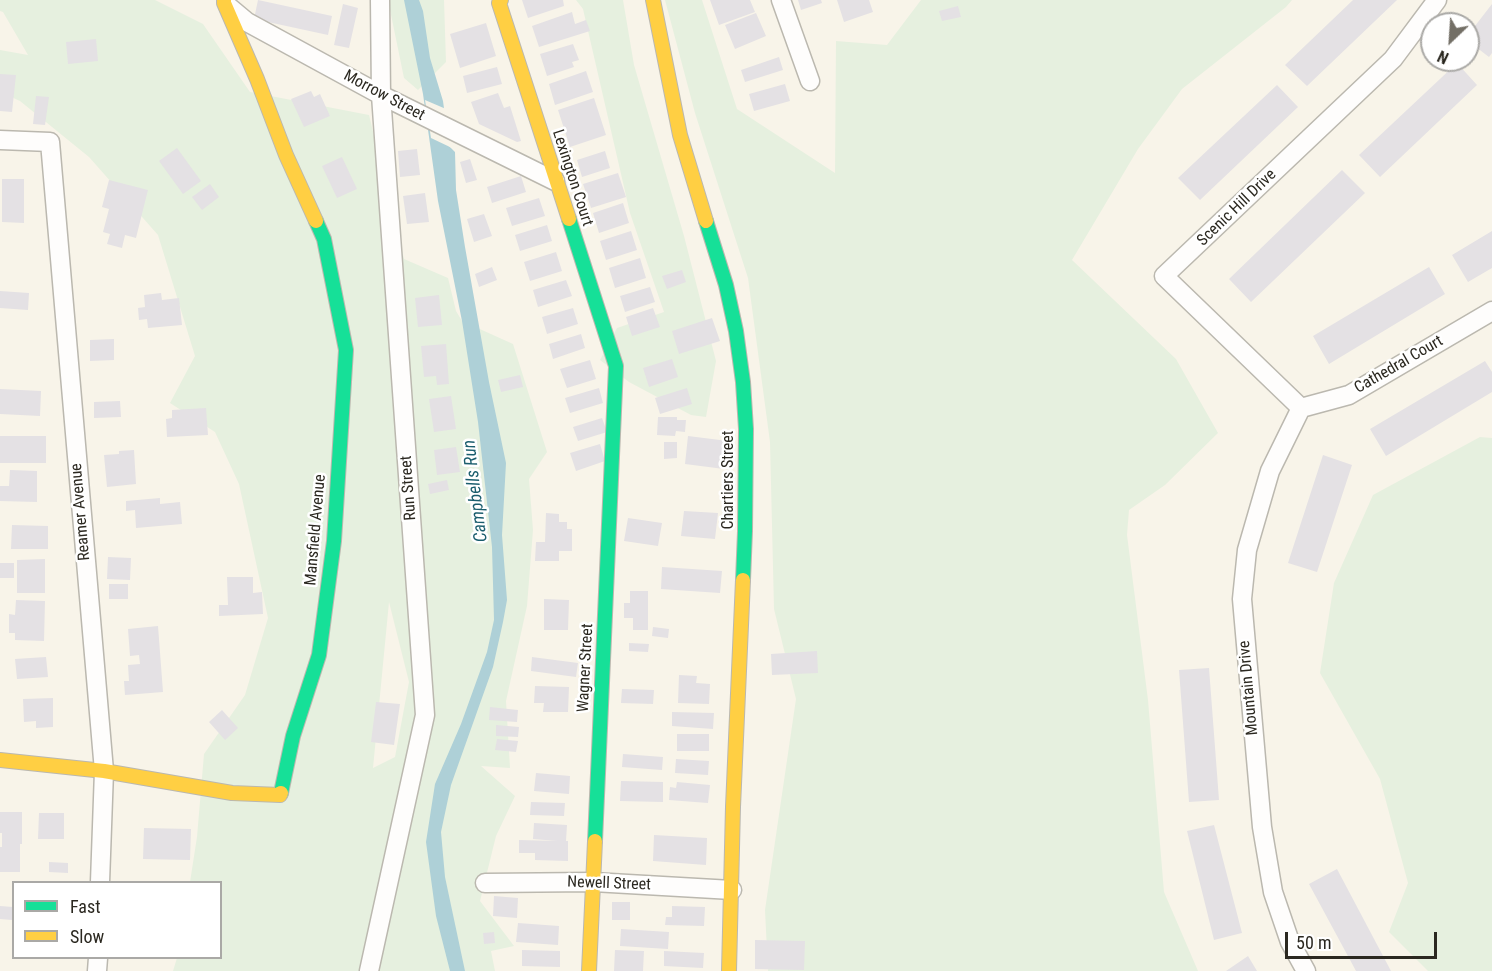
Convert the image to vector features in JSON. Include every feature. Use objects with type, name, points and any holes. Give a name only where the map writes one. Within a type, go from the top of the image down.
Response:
[{"type":"street","name":"Run Street","points":[[369,971],[425,715],[381,95],[380,0]]},
{"type":"street","name":"Lexington Court","points":[[501,0],[499,3],[616,366]]},
{"type":"street","name":"Chartiers Street","points":[[653,0],[680,135],[726,285],[743,382],[746,489],[729,971]]},
{"type":"street","points":[[781,0],[810,81]]},
{"type":"street","name":"Scenic Hill Drive","points":[[1301,408],[1164,276],[1393,59],[1437,0]]},
{"type":"street","name":"Morrow Street","points":[[222,1],[247,22],[381,95],[555,180]]},
{"type":"street","name":"Mansfield Avenue","points":[[0,760],[104,771],[232,793],[280,795],[293,736],[319,655],[334,541],[346,350],[324,239],[286,155],[257,79],[222,1]]},
{"type":"street","name":"Reamer Avenue","points":[[0,140],[50,142],[104,771],[100,881]]},
{"type":"street","name":"Cathedral Court","points":[[1301,408],[1349,395],[1492,311]]},
{"type":"street","name":"Wagner Street","points":[[589,971],[616,366]]},
{"type":"street","name":"Mountain Drive","points":[[1301,408],[1270,471],[1247,550],[1242,599],[1262,827],[1273,892],[1290,942],[1306,971]]},
{"type":"street","name":"Newell Street","points":[[485,883],[593,882],[732,890]]},
{"type":"green space","points":[[0,0],[155,0],[203,24],[250,92],[369,115],[404,259],[448,278],[456,311],[462,321],[513,344],[547,452],[529,479],[533,530],[527,606],[506,701],[510,768],[481,766],[515,796],[496,836],[480,901],[514,946],[491,951],[495,971],[173,971],[177,959],[222,959],[222,881],[190,881],[197,837],[204,754],[245,695],[268,618],[239,484],[215,432],[170,403],[195,356],[158,235],[89,157],[20,101],[0,92],[0,50],[28,55],[3,12],[0,11]],"holes":[[[389,602],[409,682],[395,757],[373,768]]]},
{"type":"green space","points":[[388,0],[444,0],[446,62],[418,90],[404,78]]},
{"type":"green space","points":[[576,0],[623,0],[634,65],[684,236],[716,361],[706,417],[691,415],[629,382],[600,360],[617,328],[664,312],[630,213],[583,9]]},
{"type":"green space","points":[[665,0],[702,0],[737,109],[835,173],[836,41],[887,45],[921,0],[1292,0],[1182,89],[1138,149],[1072,260],[1176,359],[1218,433],[1165,485],[1129,510],[1127,535],[1148,700],[1164,892],[1198,971],[768,971],[765,910],[796,699],[774,609],[770,442],[748,278],[695,113]]},
{"type":"green space","points":[[1480,437],[1492,438],[1492,971],[1428,971],[1389,932],[1408,883],[1380,779],[1320,673],[1334,583],[1373,495]]},
{"type":"water","points":[[404,0],[419,0],[423,11],[430,58],[443,101],[449,146],[455,152],[456,190],[465,247],[506,463],[502,535],[507,600],[493,667],[451,785],[441,832],[445,877],[465,971],[450,971],[436,916],[426,842],[435,784],[461,724],[487,652],[494,620],[492,547],[478,422],[462,321],[438,201],[423,94]]},
{"type":"pier","points":[[425,100],[446,109],[452,148],[431,138]]},
{"type":"building","points":[[258,0],[332,16],[328,35],[254,19]]},
{"type":"building","points":[[522,0],[563,0],[564,6],[528,18]]},
{"type":"building","points":[[710,0],[750,0],[755,12],[719,25]]},
{"type":"building","points":[[798,0],[821,0],[822,3],[801,10]]},
{"type":"building","points":[[837,0],[869,0],[873,12],[844,22]]},
{"type":"building","points":[[1353,0],[1397,0],[1307,86],[1285,65]]},
{"type":"building","points":[[343,4],[358,8],[349,48],[334,45]]},
{"type":"building","points":[[1492,4],[1492,53],[1489,57],[1480,50],[1480,20]]},
{"type":"building","points":[[958,6],[961,17],[942,21],[939,11]]},
{"type":"building","points":[[572,12],[575,24],[586,20],[590,31],[539,47],[532,26]]},
{"type":"building","points":[[756,13],[766,36],[735,49],[725,25]]},
{"type":"building","points":[[486,23],[496,56],[460,68],[450,34]]},
{"type":"building","points":[[96,39],[98,61],[68,64],[66,42]]},
{"type":"building","points":[[573,44],[579,60],[572,62],[574,67],[547,76],[540,54]]},
{"type":"building","points":[[779,57],[783,70],[745,82],[741,70]]},
{"type":"building","points":[[497,67],[502,84],[467,93],[463,76]]},
{"type":"building","points":[[586,71],[593,92],[555,105],[549,84]]},
{"type":"building","points":[[1447,72],[1465,72],[1477,85],[1380,177],[1359,155]]},
{"type":"building","points":[[0,74],[16,75],[12,112],[0,111]]},
{"type":"building","points":[[785,84],[790,101],[754,111],[749,94]]},
{"type":"building","points":[[1277,85],[1298,107],[1200,200],[1178,178]]},
{"type":"building","points":[[311,91],[314,97],[320,94],[330,116],[304,127],[291,99]]},
{"type":"building","points":[[498,93],[504,108],[510,106],[521,141],[517,142],[479,124],[471,102]]},
{"type":"building","points":[[36,96],[49,97],[45,125],[33,124]]},
{"type":"building","points":[[594,98],[606,135],[570,147],[558,110]]},
{"type":"building","points":[[177,148],[201,181],[183,194],[159,161]]},
{"type":"building","points":[[417,149],[420,175],[400,177],[398,151]]},
{"type":"building","points":[[605,151],[610,168],[582,177],[577,160]]},
{"type":"building","points":[[342,157],[357,189],[337,198],[322,166]]},
{"type":"building","points":[[470,159],[477,180],[466,183],[460,162]]},
{"type":"building","points":[[1342,170],[1365,193],[1251,302],[1229,279]]},
{"type":"building","points":[[618,173],[626,197],[591,208],[583,184]]},
{"type":"building","points":[[521,176],[526,192],[492,203],[487,187]]},
{"type":"building","points":[[2,179],[24,179],[24,223],[2,222]]},
{"type":"building","points":[[109,180],[148,190],[136,238],[125,235],[122,248],[107,244],[110,234],[103,232],[109,209],[102,207]]},
{"type":"building","points":[[210,184],[219,197],[202,210],[192,197]]},
{"type":"building","points":[[425,193],[429,222],[407,224],[403,196]]},
{"type":"building","points":[[539,198],[545,216],[512,226],[506,208]]},
{"type":"building","points":[[623,203],[629,223],[599,233],[593,213]]},
{"type":"building","points":[[484,214],[492,236],[474,242],[467,219]]},
{"type":"building","points":[[547,225],[552,241],[520,251],[515,235]]},
{"type":"building","points":[[631,231],[637,250],[606,260],[600,241]]},
{"type":"building","points":[[1492,231],[1492,268],[1468,282],[1452,255]]},
{"type":"building","points":[[556,252],[562,271],[530,281],[524,262]]},
{"type":"building","points":[[640,258],[646,278],[615,288],[609,268]]},
{"type":"building","points":[[492,267],[497,280],[479,287],[475,274]]},
{"type":"building","points":[[1429,267],[1445,294],[1329,364],[1313,336]]},
{"type":"building","points":[[682,270],[686,282],[667,289],[662,276]]},
{"type":"building","points":[[566,280],[572,296],[538,307],[533,290]]},
{"type":"building","points":[[650,287],[655,302],[625,312],[620,296]]},
{"type":"building","points":[[0,291],[29,293],[28,310],[0,308]]},
{"type":"building","points":[[161,293],[162,300],[179,298],[182,325],[148,328],[147,319],[139,320],[138,308],[145,307],[144,295]]},
{"type":"building","points":[[439,295],[442,325],[418,327],[415,298]]},
{"type":"building","points":[[573,308],[578,324],[547,334],[542,317]]},
{"type":"building","points":[[653,308],[660,327],[632,336],[626,317]]},
{"type":"building","points":[[712,318],[720,341],[679,354],[672,331]]},
{"type":"building","points":[[581,334],[585,348],[553,359],[549,344]]},
{"type":"building","points":[[114,339],[114,360],[90,361],[90,340]]},
{"type":"building","points":[[446,344],[449,384],[437,385],[436,376],[424,377],[421,346]]},
{"type":"building","points":[[672,359],[678,377],[649,387],[643,368]]},
{"type":"building","points":[[590,360],[596,379],[567,388],[560,369]]},
{"type":"building","points":[[1485,361],[1492,372],[1492,392],[1386,456],[1370,429]]},
{"type":"building","points":[[520,375],[523,387],[501,392],[498,380]]},
{"type":"building","points":[[599,388],[603,403],[570,413],[565,398]]},
{"type":"building","points":[[687,388],[692,404],[660,414],[655,398]]},
{"type":"building","points":[[0,389],[41,391],[40,416],[0,414]]},
{"type":"building","points":[[451,396],[456,429],[434,432],[429,399]]},
{"type":"building","points":[[120,401],[121,417],[94,418],[94,402]]},
{"type":"building","points":[[206,408],[208,435],[167,437],[166,419],[172,418],[172,410]]},
{"type":"building","points":[[658,417],[677,417],[677,420],[686,420],[685,432],[676,431],[675,436],[657,435]]},
{"type":"building","points":[[602,418],[607,432],[578,441],[573,427]]},
{"type":"building","points":[[0,436],[46,436],[46,463],[0,463]]},
{"type":"building","points":[[688,436],[728,441],[724,469],[685,464]]},
{"type":"building","points":[[664,442],[677,442],[677,458],[664,459]]},
{"type":"building","points":[[600,444],[605,461],[576,471],[570,453]]},
{"type":"building","points":[[456,447],[460,472],[437,475],[434,450]]},
{"type":"building","points":[[134,450],[136,484],[107,487],[104,455]]},
{"type":"building","points":[[1323,455],[1352,465],[1317,572],[1288,563]]},
{"type":"building","points":[[10,470],[37,471],[37,502],[0,501],[0,486],[9,486]]},
{"type":"building","points":[[447,480],[449,490],[430,494],[428,484]]},
{"type":"building","points":[[160,498],[160,504],[180,502],[182,524],[136,528],[135,510],[126,511],[126,501]]},
{"type":"building","points":[[684,511],[718,513],[715,539],[681,536]]},
{"type":"building","points":[[546,513],[559,514],[559,522],[567,522],[567,529],[572,529],[572,551],[559,551],[559,561],[535,561],[536,542],[545,542]]},
{"type":"building","points":[[628,518],[662,523],[658,546],[624,541]]},
{"type":"building","points":[[12,525],[48,526],[48,549],[11,549]]},
{"type":"building","points":[[108,557],[131,558],[130,580],[107,579]]},
{"type":"building","points":[[45,559],[45,593],[17,593],[17,560]]},
{"type":"building","points":[[0,563],[14,563],[14,578],[0,578]]},
{"type":"building","points":[[662,567],[722,571],[720,593],[661,589]]},
{"type":"building","points":[[227,577],[253,577],[253,593],[262,592],[263,614],[219,616],[219,605],[228,605]]},
{"type":"building","points":[[109,584],[128,584],[128,599],[109,599]]},
{"type":"building","points":[[630,591],[648,591],[648,630],[633,630],[633,618],[624,618],[624,603],[630,603]]},
{"type":"building","points":[[544,599],[569,600],[568,630],[544,630]]},
{"type":"building","points":[[16,600],[45,601],[44,641],[15,640],[15,633],[9,633],[9,614],[15,615]]},
{"type":"building","points":[[158,626],[163,692],[125,695],[124,681],[129,681],[128,665],[140,664],[139,655],[130,656],[128,629]]},
{"type":"building","points":[[653,627],[669,629],[668,638],[652,636]]},
{"type":"building","points":[[629,643],[649,644],[648,652],[629,651]]},
{"type":"building","points":[[817,651],[818,673],[772,675],[771,654]]},
{"type":"building","points":[[46,657],[48,677],[17,679],[15,659]]},
{"type":"building","points":[[532,657],[578,663],[576,677],[531,671]]},
{"type":"building","points":[[1209,668],[1219,800],[1189,802],[1179,670]]},
{"type":"building","points":[[679,675],[697,676],[696,683],[710,684],[709,704],[678,703]]},
{"type":"building","points":[[535,686],[569,687],[568,712],[543,712],[544,703],[534,703]]},
{"type":"building","points":[[622,689],[654,690],[653,704],[621,703]]},
{"type":"building","points":[[53,698],[53,727],[36,728],[36,721],[24,722],[23,699]]},
{"type":"building","points":[[376,702],[400,704],[394,745],[371,742]]},
{"type":"building","points":[[490,707],[518,710],[517,722],[489,720]]},
{"type":"building","points":[[222,710],[238,728],[225,740],[209,722]]},
{"type":"building","points":[[672,712],[714,713],[713,729],[672,726]]},
{"type":"building","points":[[496,725],[519,727],[518,737],[496,736]]},
{"type":"building","points":[[677,734],[709,734],[709,751],[677,751]]},
{"type":"building","points":[[497,739],[518,741],[516,752],[495,750]]},
{"type":"building","points":[[623,754],[663,757],[662,770],[622,767]]},
{"type":"building","points":[[676,759],[709,761],[708,775],[675,773]]},
{"type":"building","points":[[536,773],[570,776],[569,794],[534,791]]},
{"type":"building","points":[[621,781],[663,782],[663,802],[620,801]]},
{"type":"building","points":[[677,782],[710,785],[708,803],[669,800],[670,787],[676,788]]},
{"type":"building","points":[[531,802],[565,803],[564,816],[530,815]]},
{"type":"building","points":[[0,812],[22,812],[20,872],[0,872],[2,833],[0,833]]},
{"type":"building","points":[[39,813],[64,813],[64,839],[38,839]]},
{"type":"building","points":[[534,823],[567,825],[568,861],[535,860],[535,853],[519,853],[519,840],[557,841],[533,839]]},
{"type":"building","points":[[1214,825],[1242,933],[1214,940],[1187,831]]},
{"type":"building","points":[[144,828],[191,829],[190,860],[143,859]]},
{"type":"building","points":[[654,835],[707,838],[706,865],[653,861]]},
{"type":"building","points":[[49,862],[68,863],[68,873],[49,872]]},
{"type":"building","points":[[1337,869],[1391,971],[1356,971],[1309,884]]},
{"type":"building","points":[[494,896],[518,898],[517,918],[493,916]]},
{"type":"building","points":[[612,902],[630,902],[630,920],[612,920]]},
{"type":"building","points":[[0,906],[12,907],[12,920],[0,919]]},
{"type":"building","points":[[672,906],[705,907],[704,926],[665,925],[666,917],[672,917]]},
{"type":"building","points":[[518,923],[559,926],[558,945],[516,942]]},
{"type":"building","points":[[621,929],[669,932],[668,949],[620,946]]},
{"type":"building","points":[[494,932],[495,943],[484,944],[483,933]]},
{"type":"building","points":[[755,940],[805,941],[804,970],[755,969]]},
{"type":"building","points":[[522,950],[560,951],[560,967],[522,966]]},
{"type":"building","points":[[615,950],[644,951],[643,971],[614,971]]},
{"type":"building","points":[[664,951],[704,953],[703,968],[664,966]]},
{"type":"building","points":[[1248,956],[1257,971],[1226,971]]},
{"type":"traffic: fast","points":[[569,219],[616,366],[595,841]]},
{"type":"traffic: fast","points":[[281,793],[293,736],[319,655],[334,541],[346,350],[324,239],[316,221]]},
{"type":"traffic: fast","points":[[706,221],[726,285],[736,331],[743,382],[746,429],[743,580]]},
{"type":"traffic: slow","points":[[224,0],[286,155],[316,221]]},
{"type":"traffic: slow","points":[[501,0],[499,3],[569,219]]},
{"type":"traffic: slow","points":[[653,0],[680,135],[706,221]]},
{"type":"traffic: slow","points":[[729,971],[733,807],[743,580]]},
{"type":"traffic: slow","points":[[0,760],[104,771],[232,793],[280,795],[281,793]]},
{"type":"traffic: slow","points":[[589,971],[595,841]]},
{"type":"water label","name":"Campbells Run","points":[[476,491]]}]
